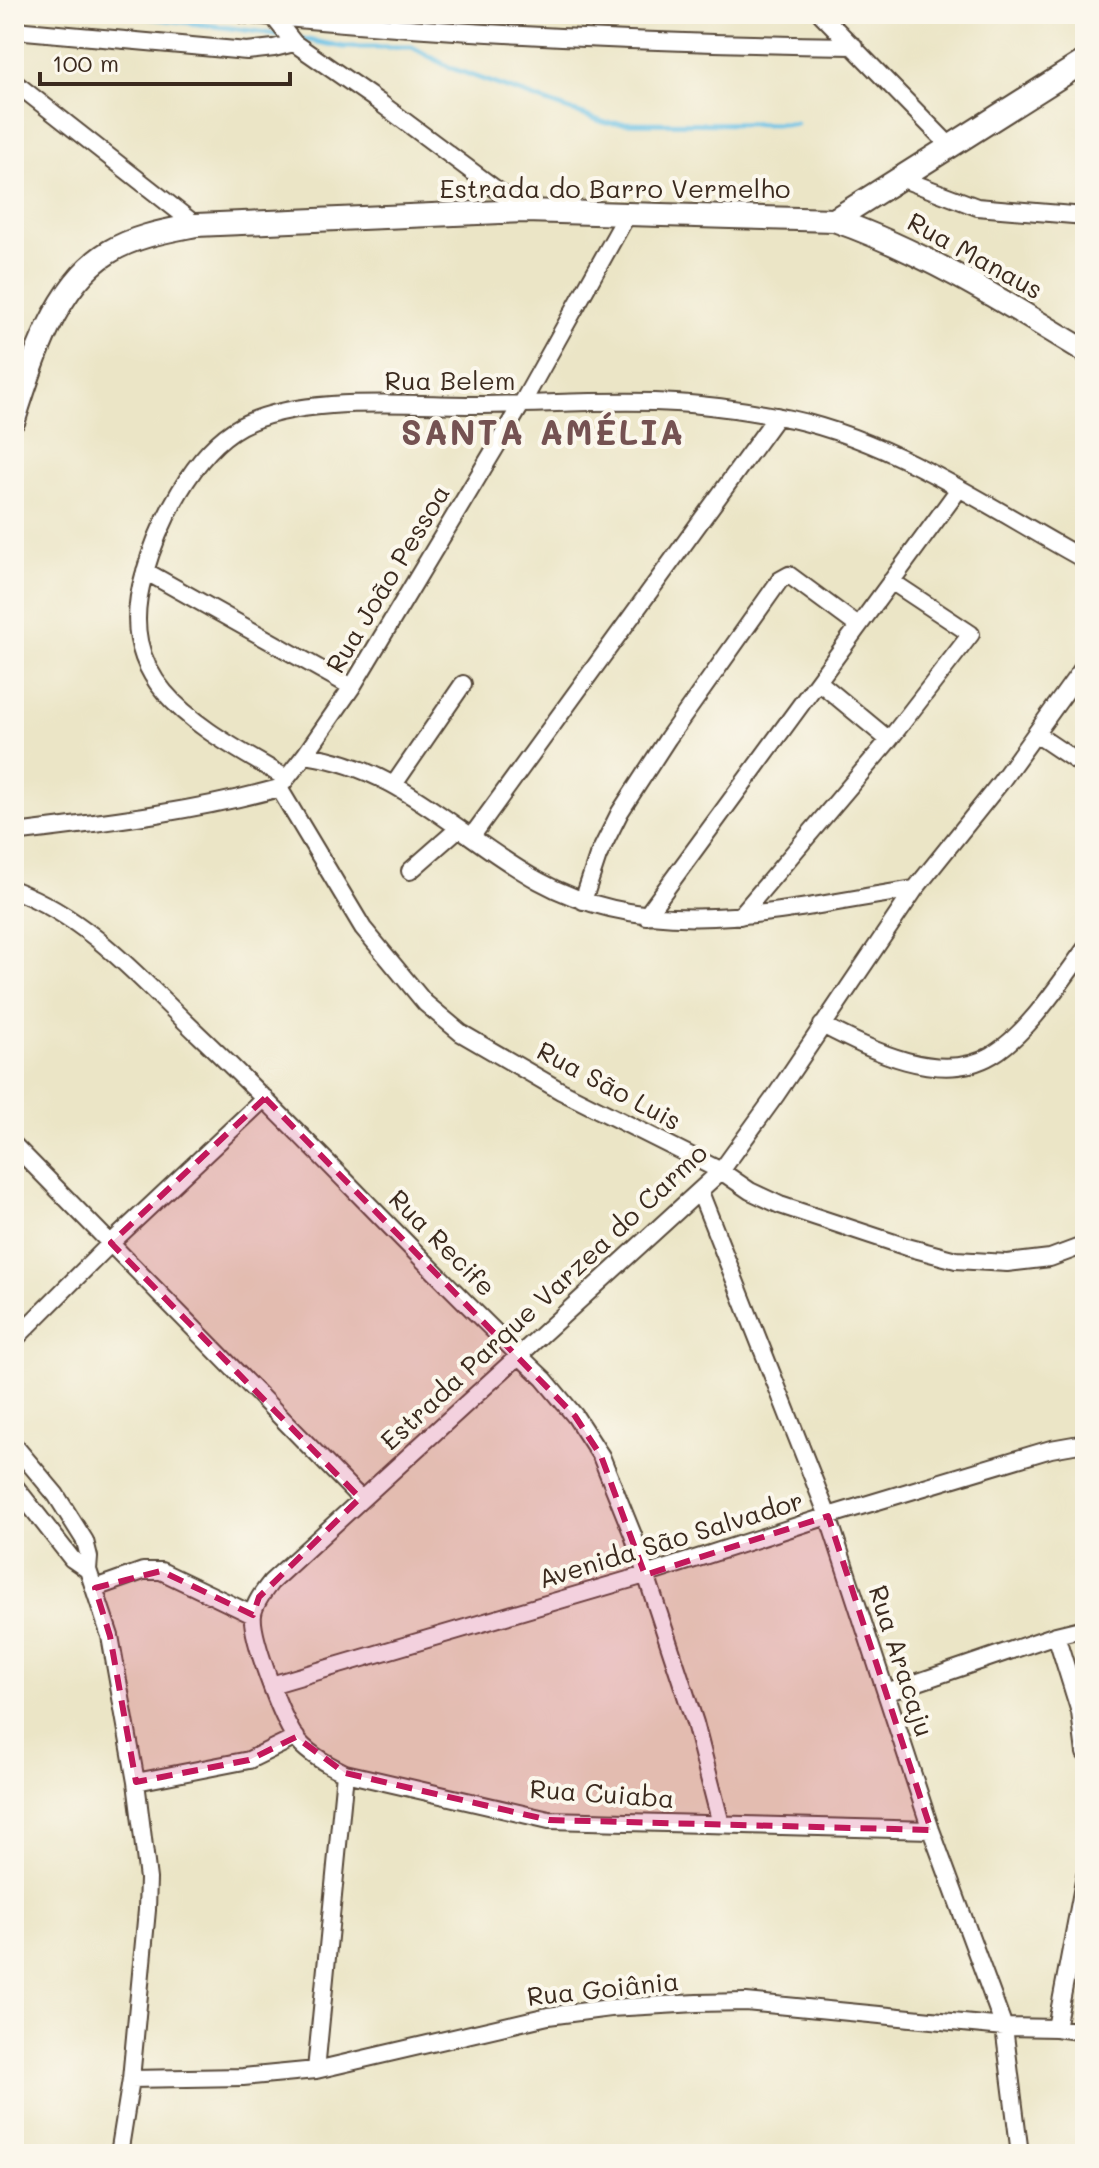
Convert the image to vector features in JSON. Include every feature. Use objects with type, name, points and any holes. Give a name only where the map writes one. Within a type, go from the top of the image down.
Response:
[{"type":"street","points":[[242,14],[342,25],[661,43],[854,46]]},
{"type":"street","points":[[821,14],[949,145]]},
{"type":"street","points":[[273,16],[294,43],[525,211]]},
{"type":"street","points":[[14,30],[247,51],[294,43]]},
{"type":"street","points":[[834,220],[1085,61]]},
{"type":"street","points":[[14,82],[196,225]]},
{"type":"street","points":[[900,178],[977,207],[1085,216]]},
{"type":"street","name":"Estrada do Barro Vermelho","points":[[14,420],[39,341],[65,298],[105,254],[151,234],[196,225],[525,211],[834,220]]},
{"type":"street","name":"Rua João Pessoa","points":[[283,783],[352,687],[521,405],[627,215]]},
{"type":"street","name":"Rua Manaus","points":[[834,220],[877,235],[952,273],[1085,351]]},
{"type":"street","name":"Rua Belem","points":[[283,783],[172,703],[144,664],[136,618],[145,571],[173,504],[190,474],[240,427],[291,410],[676,403],[777,416],[848,434],[907,461],[1085,560]]},
{"type":"street","points":[[410,871],[465,832],[777,416]]},
{"type":"street","points":[[646,916],[959,489]]},
{"type":"street","points":[[145,571],[352,687]]},
{"type":"street","points":[[583,901],[598,856],[620,812],[668,738],[780,580],[789,575],[858,626]]},
{"type":"street","points":[[740,916],[889,740],[971,634],[891,581]]},
{"type":"street","name":"Estrada Parque Varzea do Carmo","points":[[253,1615],[259,1597],[271,1582],[721,1171],[915,889],[1036,734],[1085,665]]},
{"type":"street","points":[[819,682],[889,740]]},
{"type":"street","points":[[395,783],[463,684]]},
{"type":"street","points":[[1036,734],[1085,767]]},
{"type":"street","points":[[305,755],[331,759],[395,783],[539,881],[583,901],[646,916],[686,919],[740,916],[915,889]]},
{"type":"street","points":[[14,833],[226,803],[283,783]]},
{"type":"street","name":"Rua São Luis","points":[[283,783],[363,928],[425,1003],[461,1033],[561,1091],[721,1171],[750,1191],[780,1205],[907,1247],[956,1260],[1021,1261],[1050,1258],[1085,1245]]},
{"type":"street","name":"Rua Recife","points":[[14,890],[54,908],[96,937],[265,1098],[544,1379],[575,1416],[601,1456],[633,1535],[695,1723],[721,1824]]},
{"type":"street","points":[[822,1025],[931,1067],[964,1066],[991,1055],[1022,1030],[1085,949]]},
{"type":"street","points":[[14,1340],[111,1243],[265,1098]]},
{"type":"street","points":[[14,1145],[360,1498]]},
{"type":"street","name":"Rua Aracaju","points":[[700,1192],[828,1516],[931,1830],[1004,2027],[1020,2154]]},
{"type":"street","name":"Avenida São Salvador","points":[[271,1685],[645,1575],[1051,1449],[1085,1443]]},
{"type":"street","points":[[14,1445],[56,1495],[85,1541],[88,1570],[110,1636],[136,1782],[148,1879],[131,2079],[121,2152]]},
{"type":"street","points":[[14,1485],[72,1559],[88,1570]]},
{"type":"street","points":[[95,1588],[143,1571],[161,1571],[253,1615],[271,1685]]},
{"type":"street","points":[[886,1693],[1085,1628]]},
{"type":"street","points":[[1056,1635],[1080,1712],[1085,1753]]},
{"type":"street","name":"Rua Cuiaba","points":[[271,1685],[296,1737],[327,1765],[345,1773],[549,1820],[931,1830]]},
{"type":"street","points":[[136,1782],[249,1760],[296,1737]]},
{"type":"street","points":[[316,2070],[345,1773]]},
{"type":"street","points":[[1056,2028],[1085,1876]]},
{"type":"street","name":"Rua Goiânia","points":[[131,2079],[243,2077],[316,2070],[548,2016],[682,2003],[746,2002],[1085,2032]]},
{"type":"highlighted area","points":[[265,1098],[575,1416],[601,1456],[645,1575],[828,1516],[931,1830],[549,1820],[345,1773],[296,1737],[249,1760],[136,1782],[110,1636],[95,1588],[161,1571],[253,1615],[259,1597],[360,1498],[111,1243]]},
{"type":"waterway","points":[[122,14],[283,35]]},
{"type":"waterway","points":[[297,38],[344,47],[412,47],[451,68],[606,123],[796,124]]},
{"type":"district","name":"SANTA AMÉLIA","points":[[543,433]]}]
